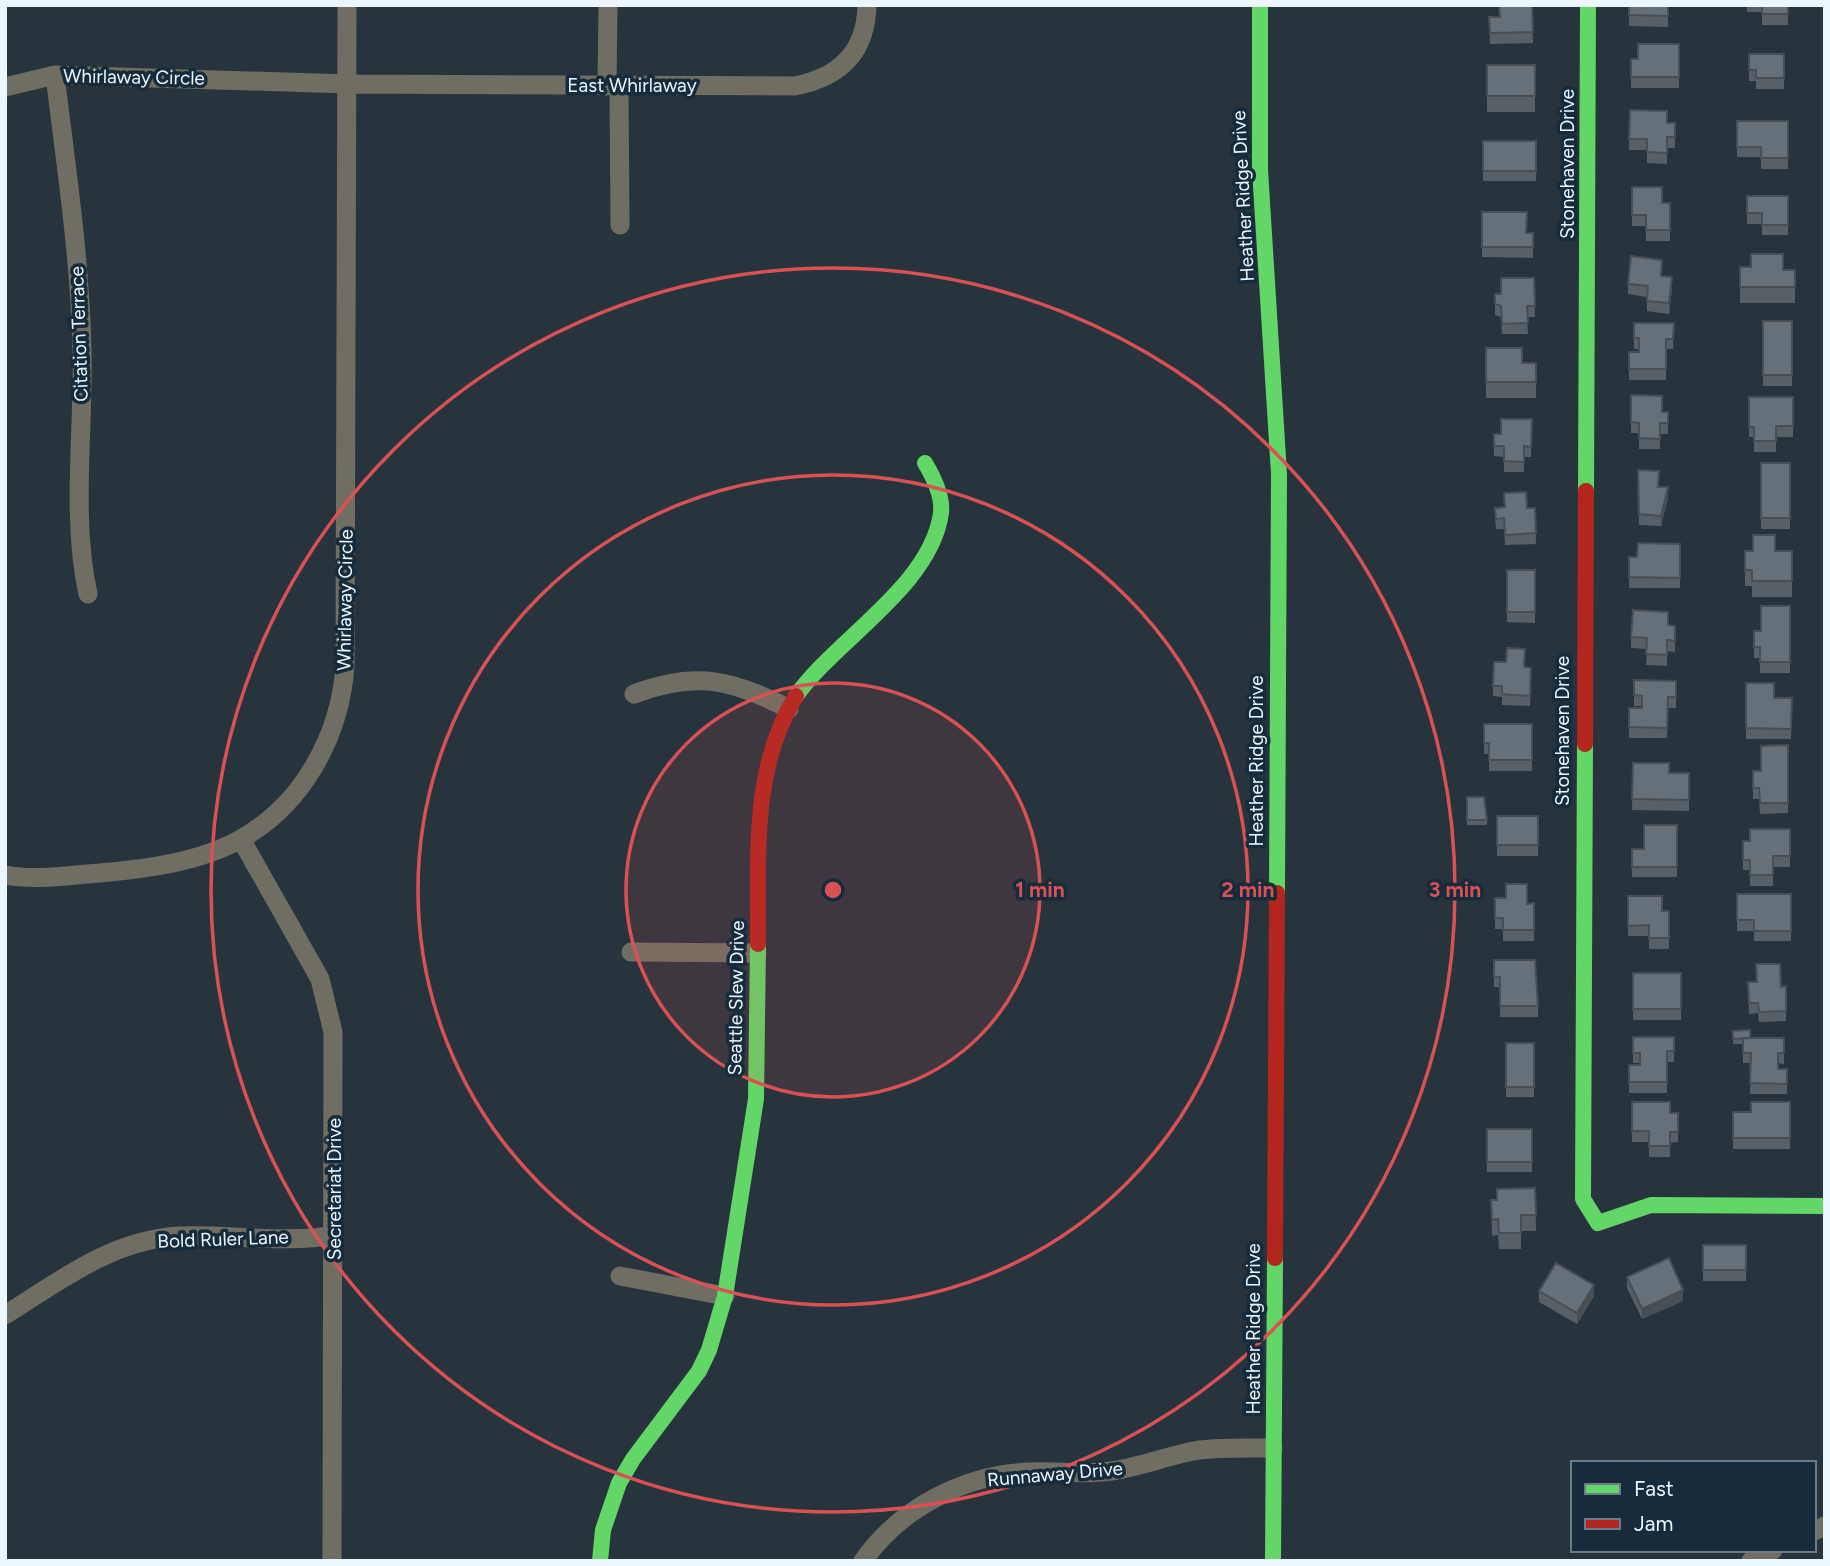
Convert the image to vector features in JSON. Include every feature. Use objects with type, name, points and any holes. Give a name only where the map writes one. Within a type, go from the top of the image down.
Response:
[{"type":"street","name":"Whirlaway Circle","points":[[5,875],[44,877],[140,869],[208,852],[241,839],[277,812],[303,784],[328,741],[343,684],[347,5]]},
{"type":"street","points":[[608,5],[620,226]]},
{"type":"street","name":"East Whirlaway","points":[[348,83],[795,86],[832,74],[855,53],[864,31],[867,5]]},
{"type":"street","name":"Heather Ridge Drive","points":[[1260,5],[1260,170],[1279,474],[1273,1561]]},
{"type":"street","name":"Stonehaven Drive","points":[[1588,5],[1583,1199],[1598,1223],[1651,1205],[1825,1206]]},
{"type":"street","name":"Whirlaway Circle","points":[[5,87],[55,75],[348,83]]},
{"type":"street","name":"Citation Terrace","points":[[55,75],[73,210],[82,313],[81,550],[88,594]]},
{"type":"street","name":"Seattle Slew Drive","points":[[600,1561],[603,1530],[619,1483],[633,1459],[699,1371],[725,1296],[748,1164],[756,1099],[757,953],[763,775],[774,739],[806,682],[885,604],[934,537],[941,512],[940,497],[925,463]]},
{"type":"street","points":[[634,694],[681,680],[702,679],[743,687],[789,709]]},
{"type":"street","name":"Secretariat Drive","points":[[241,839],[309,958],[330,1014],[335,1052],[332,1561]]},
{"type":"street","points":[[631,952],[757,953]]},
{"type":"street","name":"Bold Ruler Lane","points":[[5,1315],[86,1262],[149,1240],[177,1236],[334,1235]]},
{"type":"street","points":[[620,1276],[725,1296]]},
{"type":"street","name":"Runnaway Drive","points":[[863,1561],[879,1541],[911,1513],[948,1491],[970,1483],[1028,1472],[1107,1472],[1207,1449],[1273,1448]]},
{"type":"street","points":[[1751,1561],[1769,1552]]},
{"type":"building","points":[[1499,5],[1532,5],[1533,32],[1490,33],[1489,17],[1500,17]]},
{"type":"building","points":[[1629,5],[1668,5],[1668,16],[1629,15]]},
{"type":"building","points":[[1762,5],[1788,5],[1788,14],[1762,14]]},
{"type":"building","points":[[1638,44],[1679,44],[1679,77],[1631,77],[1631,59],[1638,59]]},
{"type":"building","points":[[1749,54],[1784,54],[1784,78],[1756,78],[1756,70],[1749,70]]},
{"type":"building","points":[[1487,65],[1535,65],[1535,96],[1487,96]]},
{"type":"building","points":[[1630,110],[1667,111],[1667,123],[1675,123],[1675,137],[1667,137],[1667,153],[1647,152],[1647,139],[1629,139]]},
{"type":"building","points":[[1737,121],[1788,121],[1788,158],[1761,158],[1761,147],[1737,147]]},
{"type":"building","points":[[1483,141],[1536,141],[1536,171],[1483,171]]},
{"type":"building","points":[[1632,187],[1662,187],[1662,203],[1670,203],[1670,230],[1646,230],[1646,215],[1632,215]]},
{"type":"building","points":[[1747,196],[1788,196],[1788,225],[1762,225],[1762,213],[1747,213]]},
{"type":"building","points":[[1482,212],[1527,212],[1526,233],[1533,233],[1533,247],[1482,247]]},
{"type":"building","points":[[1751,254],[1783,254],[1783,270],[1795,270],[1795,287],[1740,287],[1740,267],[1751,267]]},
{"type":"building","points":[[1631,256],[1662,260],[1661,276],[1672,277],[1669,303],[1647,301],[1648,286],[1628,284]]},
{"type":"building","points":[[1501,278],[1534,278],[1535,306],[1527,306],[1528,323],[1502,324],[1501,306],[1495,304],[1495,294],[1501,294]]},
{"type":"building","points":[[1763,321],[1792,321],[1792,375],[1763,375]]},
{"type":"building","points":[[1634,323],[1674,323],[1673,339],[1666,339],[1666,369],[1629,369],[1629,352],[1639,352],[1639,338],[1634,338]]},
{"type":"building","points":[[1486,348],[1522,348],[1522,363],[1536,363],[1536,382],[1486,382]]},
{"type":"building","points":[[1631,395],[1662,396],[1662,412],[1668,412],[1668,423],[1660,423],[1660,439],[1639,438],[1639,423],[1631,422]]},
{"type":"building","points":[[1749,397],[1793,397],[1793,426],[1776,426],[1776,441],[1754,441],[1754,427],[1749,427]]},
{"type":"building","points":[[1501,419],[1532,419],[1531,447],[1524,446],[1524,462],[1504,461],[1504,446],[1494,446],[1494,434],[1501,434]]},
{"type":"building","points":[[1761,463],[1790,463],[1790,518],[1761,518]]},
{"type":"building","points":[[1638,470],[1659,471],[1658,487],[1668,487],[1661,516],[1639,514]]},
{"type":"building","points":[[1526,492],[1527,508],[1535,508],[1536,533],[1505,535],[1504,518],[1496,519],[1495,508],[1505,507],[1504,493]]},
{"type":"building","points":[[1753,535],[1775,535],[1775,551],[1792,551],[1792,581],[1752,581],[1752,570],[1745,570],[1745,551],[1753,551]]},
{"type":"building","points":[[1638,543],[1680,544],[1680,578],[1629,577],[1629,557],[1637,557]]},
{"type":"building","points":[[1507,570],[1535,570],[1535,612],[1507,612]]},
{"type":"building","points":[[1761,606],[1790,606],[1790,662],[1760,662],[1760,647],[1754,647],[1754,631],[1761,631]]},
{"type":"building","points":[[1633,610],[1668,612],[1668,625],[1675,626],[1675,641],[1667,640],[1667,655],[1646,654],[1647,638],[1631,637]]},
{"type":"building","points":[[1507,648],[1525,649],[1524,667],[1531,668],[1530,696],[1502,694],[1502,686],[1493,686],[1494,662],[1506,662]]},
{"type":"building","points":[[1634,680],[1676,681],[1676,697],[1668,697],[1667,728],[1629,727],[1629,708],[1642,708],[1642,696],[1634,695]]},
{"type":"building","points":[[1746,683],[1774,683],[1774,698],[1792,698],[1791,729],[1746,728]]},
{"type":"building","points":[[1484,724],[1532,724],[1532,760],[1489,760],[1489,743],[1484,743]]},
{"type":"building","points":[[1788,745],[1788,803],[1760,803],[1759,788],[1753,788],[1753,771],[1761,771],[1761,746]]},
{"type":"building","points":[[1633,763],[1669,763],[1669,773],[1689,773],[1689,800],[1632,799]]},
{"type":"building","points":[[1467,797],[1484,797],[1487,820],[1467,820]]},
{"type":"building","points":[[1497,816],[1538,816],[1538,845],[1497,845]]},
{"type":"building","points":[[1644,825],[1677,825],[1677,867],[1632,867],[1632,849],[1644,849]]},
{"type":"building","points":[[1750,829],[1790,829],[1790,856],[1773,856],[1773,875],[1750,875],[1750,860],[1743,860],[1743,841],[1750,841]]},
{"type":"building","points":[[1506,884],[1527,884],[1527,904],[1534,903],[1534,930],[1503,930],[1503,918],[1495,918],[1495,898],[1506,898]]},
{"type":"building","points":[[1737,894],[1791,894],[1791,931],[1754,931],[1754,920],[1737,920]]},
{"type":"building","points":[[1628,896],[1662,896],[1662,911],[1669,911],[1669,938],[1649,938],[1649,925],[1628,926]]},
{"type":"building","points":[[1494,960],[1535,960],[1538,1006],[1500,1006],[1500,977],[1494,977]]},
{"type":"building","points":[[1756,964],[1780,964],[1781,987],[1786,986],[1786,1011],[1759,1012],[1758,1003],[1749,1003],[1748,982],[1757,982]]},
{"type":"building","points":[[1633,973],[1681,973],[1681,1009],[1633,1009]]},
{"type":"building","points":[[1750,1030],[1750,1038],[1733,1039],[1733,1031]]},
{"type":"building","points":[[1633,1037],[1674,1037],[1674,1051],[1667,1051],[1667,1082],[1629,1082],[1629,1065],[1640,1065],[1640,1053],[1633,1053]]},
{"type":"building","points":[[1743,1038],[1784,1038],[1784,1053],[1778,1053],[1778,1069],[1787,1069],[1787,1084],[1750,1083],[1751,1053],[1743,1053]]},
{"type":"building","points":[[1506,1043],[1534,1043],[1534,1087],[1506,1087]]},
{"type":"building","points":[[1632,1102],[1670,1102],[1670,1113],[1678,1113],[1678,1132],[1670,1132],[1670,1146],[1649,1146],[1649,1131],[1632,1131]]},
{"type":"building","points":[[1751,1102],[1790,1102],[1790,1138],[1733,1138],[1733,1112],[1751,1112]]},
{"type":"building","points":[[1487,1129],[1532,1129],[1532,1162],[1487,1162]]},
{"type":"building","points":[[1535,1188],[1536,1215],[1521,1215],[1521,1233],[1499,1233],[1498,1219],[1492,1220],[1491,1200],[1497,1200],[1497,1189]]},
{"type":"building","points":[[1703,1245],[1746,1245],[1746,1270],[1703,1270]]},
{"type":"building","points":[[1669,1258],[1683,1290],[1642,1309],[1627,1277]]},
{"type":"building","points":[[1556,1263],[1594,1285],[1577,1313],[1539,1291]]},
{"type":"traffic: fast","points":[[1260,5],[1260,170],[1279,474],[1277,893]]},
{"type":"traffic: fast","points":[[1586,491],[1588,5]]},
{"type":"traffic: fast","points":[[796,696],[813,675],[901,588],[920,564],[934,539],[941,513],[941,500],[925,463]]},
{"type":"traffic: fast","points":[[1585,744],[1583,1199],[1598,1223],[1651,1205],[1825,1206]]},
{"type":"traffic: fast","points":[[600,1561],[603,1530],[619,1483],[633,1459],[699,1371],[709,1350],[725,1296],[756,1099],[758,944]]},
{"type":"traffic: fast","points":[[1273,1561],[1275,1258]]},
{"type":"traffic: jam","points":[[1585,744],[1586,491]]},
{"type":"traffic: jam","points":[[758,944],[758,848],[764,785],[781,725],[796,696]]},
{"type":"traffic: jam","points":[[1275,1258],[1277,893]]}]
